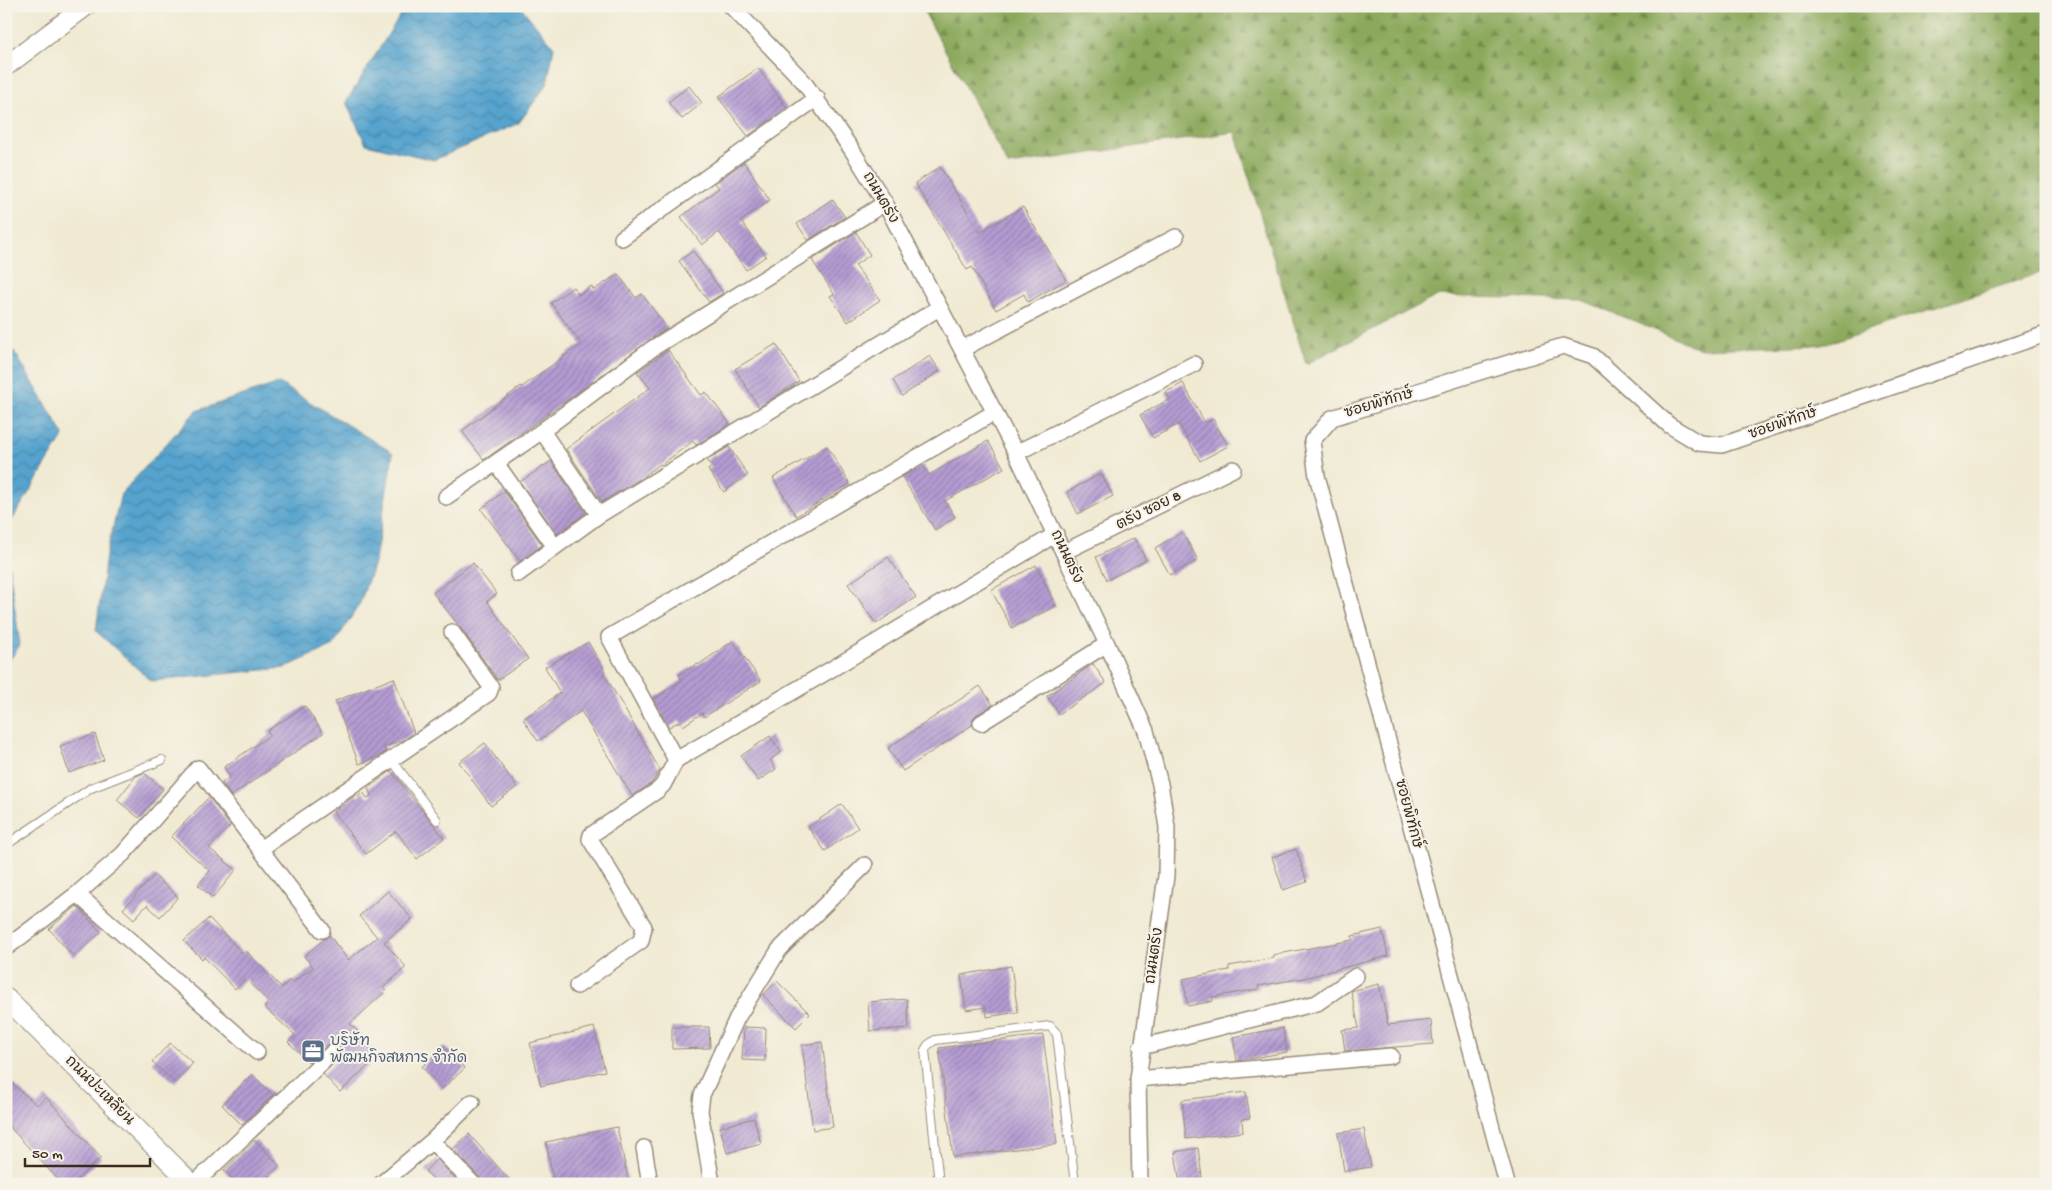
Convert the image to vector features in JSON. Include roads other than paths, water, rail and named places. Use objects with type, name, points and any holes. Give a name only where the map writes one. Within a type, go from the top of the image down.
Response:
[{"type":"street","points":[[6,66],[86,6]]},
{"type":"street","name":"ถนนตรัง","points":[[731,6],[783,59],[817,98],[885,203],[1016,453],[1056,534],[1146,731],[1160,784],[1167,827],[1166,876],[1138,1079],[1140,1184]]},
{"type":"street","points":[[622,238],[817,98]]},
{"type":"street","points":[[446,497],[542,431],[654,348],[885,203]]},
{"type":"street","points":[[962,349],[1176,237]]},
{"type":"street","points":[[518,574],[599,515],[939,308]]},
{"type":"street","name":"ซอยพิทักษ์","points":[[1507,1184],[1317,476],[1312,441],[1332,418],[1563,346],[1594,356],[1669,425],[1699,443],[1722,445],[2046,334]]},
{"type":"street","points":[[1016,453],[1194,364]]},
{"type":"street","points":[[676,760],[609,637],[995,412]]},
{"type":"street","points":[[542,431],[599,515]]},
{"type":"street","points":[[496,463],[555,547]]},
{"type":"street","name":"ตรัง ซอย 8","points":[[1064,552],[1233,469]]},
{"type":"street","points":[[576,986],[642,941],[644,934],[644,927],[590,839],[591,835],[658,790],[663,785],[676,760],[1056,534]]},
{"type":"street","points":[[260,849],[489,693],[491,687],[452,632]]},
{"type":"street","points":[[981,723],[1107,644]]},
{"type":"street","points":[[6,948],[77,894],[123,854],[198,768],[322,930]]},
{"type":"street","points":[[712,1184],[700,1111],[702,1095],[737,1018],[779,950],[865,865]]},
{"type":"street","points":[[77,894],[257,1052]]},
{"type":"street","points":[[1141,1047],[1317,1003],[1356,976]]},
{"type":"street","name":"ถนนปะเหลียน","points":[[6,998],[193,1184]]},
{"type":"street","points":[[193,1184],[333,1052]]},
{"type":"street","points":[[1138,1079],[1391,1056]]},
{"type":"street","points":[[381,1184],[432,1141],[472,1102]]},
{"type":"street","points":[[432,1141],[473,1184]]},
{"type":"street","points":[[644,1148],[650,1184]]},
{"type":"lane","points":[[392,759],[437,820]]},
{"type":"lane","points":[[6,845],[91,788],[162,760]]},
{"type":"lane","points":[[939,1184],[925,1050],[928,1045],[935,1040],[1050,1026],[1057,1034],[1076,1184]]},
{"type":"water","points":[[406,6],[520,6],[554,47],[547,84],[519,123],[434,160],[366,144],[346,102]]},
{"type":"water","points":[[14,351],[64,435],[6,530],[6,354]]},
{"type":"water","points":[[279,383],[393,453],[375,560],[360,603],[333,646],[284,668],[151,681],[96,631],[106,556],[121,494],[196,411]]},
{"type":"water","points":[[6,545],[20,645],[6,665]]},
{"type":"place","name":"บริษัท พัฒนกิจสหการ จำกัด","points":[[313,1051]]}]
